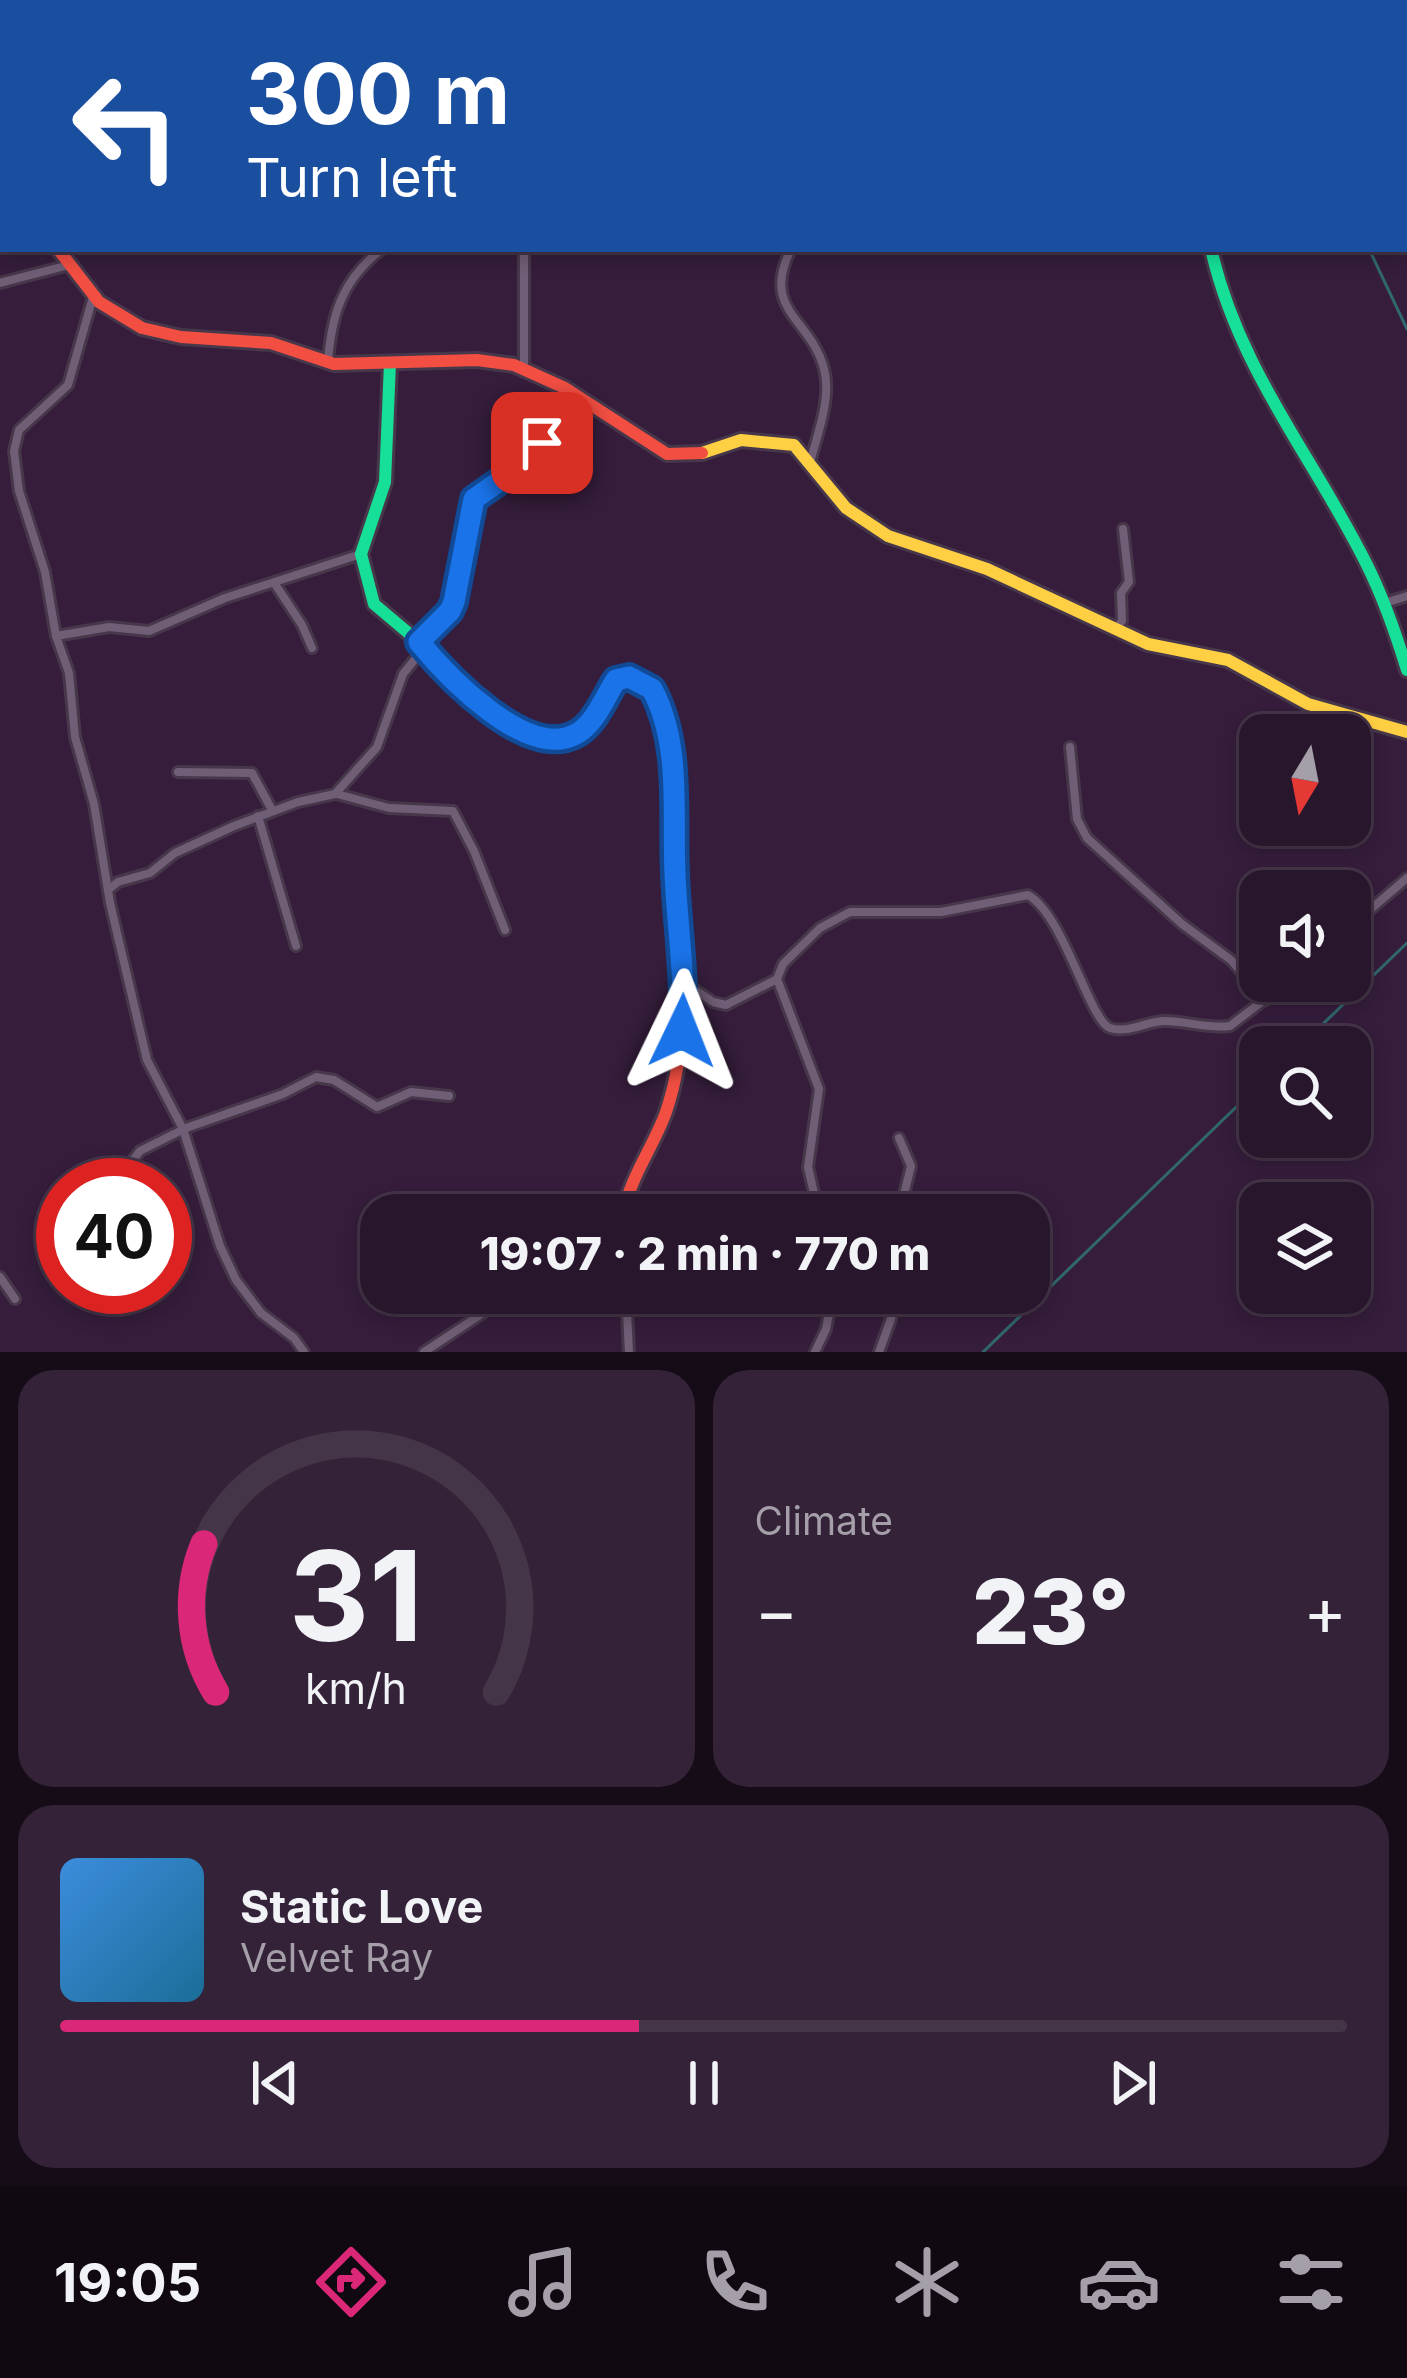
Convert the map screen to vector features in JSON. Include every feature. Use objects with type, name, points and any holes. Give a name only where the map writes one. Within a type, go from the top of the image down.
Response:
[{"type":"street","points":[[60,252],[93,296],[142,328],[181,337],[271,343],[328,362],[478,360],[524,368],[568,389],[667,454],[699,454],[741,440],[794,445],[846,508],[878,531],[987,569],[1170,651],[1220,657],[1308,704],[1407,732]]},
{"type":"street","points":[[328,362],[339,298],[353,276],[379,252]]},
{"type":"street","points":[[524,252],[524,368]]},
{"type":"street","points":[[790,252],[780,276],[780,294],[820,358],[826,382],[810,463]]},
{"type":"street","points":[[1212,252],[1235,333],[1360,551],[1385,603],[1407,670]]},
{"type":"street","points":[[0,283],[69,265]]},
{"type":"street","points":[[93,296],[68,385],[23,424],[14,451],[19,490],[45,572],[71,686],[75,737],[94,804],[140,1038],[151,1070],[183,1129],[220,1246],[236,1280],[261,1313],[294,1338],[304,1352]]},
{"type":"street","points":[[390,362],[385,482],[361,554],[374,604],[496,716],[550,737],[566,737],[581,730],[616,680],[629,677],[652,689],[670,744],[675,883],[685,983],[679,1050],[667,1113],[627,1194]]},
{"type":"street","points":[[335,794],[377,747],[404,674],[450,611],[474,499],[533,456],[568,389]]},
{"type":"street","points":[[1115,629],[1121,623],[1121,593],[1129,581],[1123,529]]},
{"type":"street","points":[[56,636],[110,627],[149,632],[225,598],[361,554]]},
{"type":"street","points":[[275,584],[308,635],[311,648]]},
{"type":"street","points":[[1385,603],[1407,596]]},
{"type":"street","points":[[1070,747],[1077,819],[1087,838],[1239,969]]},
{"type":"street","points":[[178,772],[252,773],[272,810]]},
{"type":"street","points":[[108,890],[118,882],[150,873],[175,853],[272,810],[335,794],[389,808],[453,811],[506,930]]},
{"type":"street","points":[[258,816],[296,946]]},
{"type":"street","points":[[1371,909],[1407,878]]},
{"type":"street","points":[[685,983],[712,1002],[726,1005],[777,979],[783,964],[812,934],[850,912],[956,910],[1022,894],[1040,904],[1106,1027],[1165,1021],[1230,1026],[1263,1002]]},
{"type":"street","points":[[777,979],[819,1089],[808,1154],[815,1194]]},
{"type":"street","points":[[134,1158],[183,1129],[283,1094],[316,1077],[334,1080],[376,1107],[411,1092],[449,1096]]},
{"type":"street","points":[[899,1138],[910,1166],[904,1194]]},
{"type":"street","points":[[0,1277],[15,1299]]},
{"type":"street","points":[[424,1352],[481,1314]]},
{"type":"street","points":[[626,1314],[629,1352]]},
{"type":"street","points":[[815,1352],[829,1314]]},
{"type":"street","points":[[879,1352],[892,1314]]},
{"type":"street","points":[[441,1352],[448,1334]]},
{"type":"waterway","points":[[1370,252],[1407,329]]},
{"type":"waterway","points":[[1321,1026],[1407,943]]},
{"type":"waterway","points":[[983,1352],[1239,1104]]},
{"type":"traffic: fast","points":[[1212,252],[1258,374],[1367,565],[1407,670]]},
{"type":"traffic: fast","points":[[390,363],[385,482],[361,554],[374,604],[484,708],[538,734],[566,737],[581,730],[616,680],[624,677],[652,689],[672,767],[676,900]]},
{"type":"traffic: slow","points":[[702,453],[741,440],[794,445],[846,508],[888,536],[987,569],[1148,644],[1228,660],[1308,704],[1407,732]]},
{"type":"traffic: jam","points":[[60,252],[99,302],[142,328],[181,337],[271,343],[334,364],[477,360],[514,365],[565,388],[667,454],[702,453]]},
{"type":"traffic: jam","points":[[629,1194],[666,1112],[679,1059],[682,980],[676,900]]},
{"type":"route","points":[[542,443],[521,466],[474,499],[454,602],[419,642],[484,708],[550,737],[581,730],[616,680],[629,677],[652,689],[670,744],[675,794],[674,869],[685,983],[682,1031]]}]
